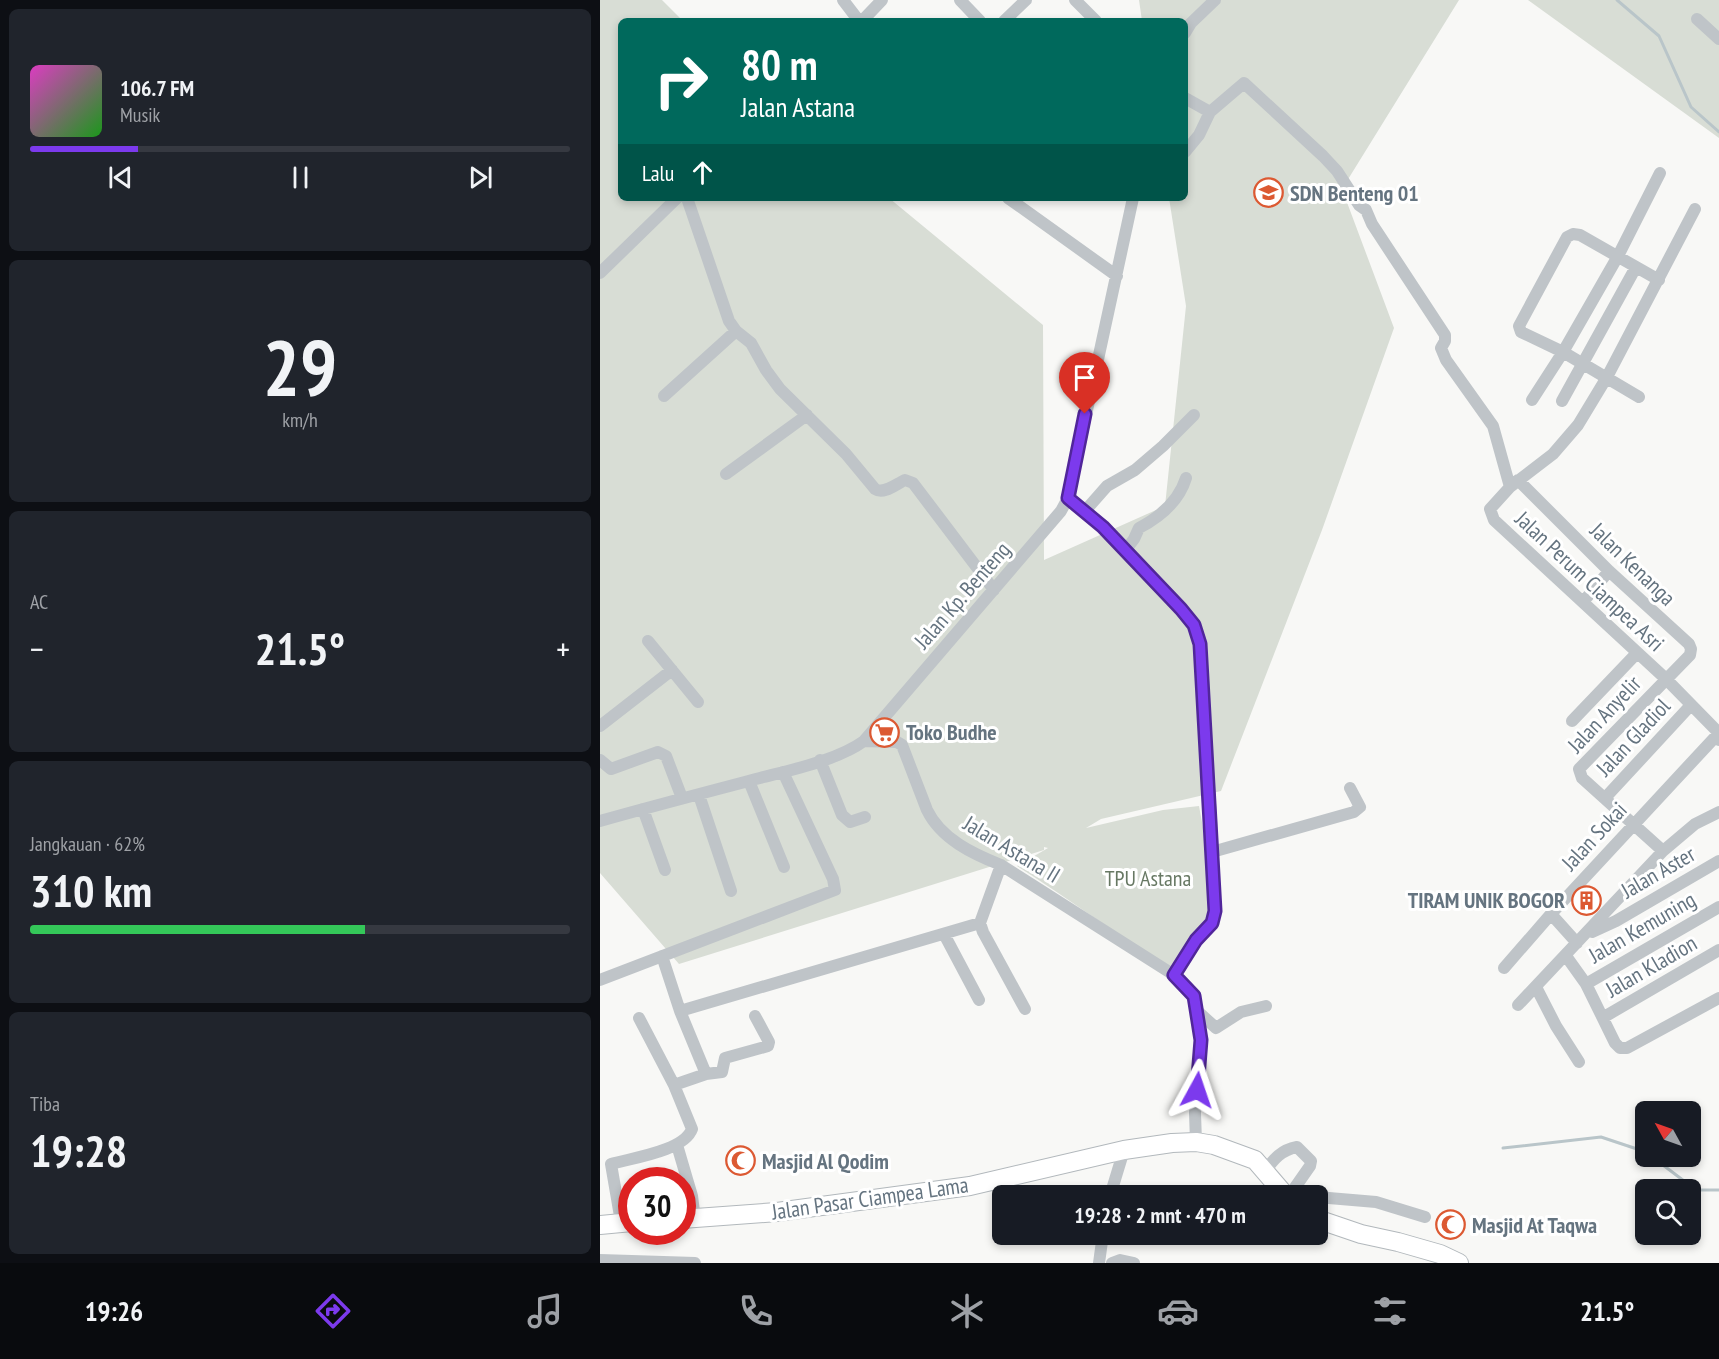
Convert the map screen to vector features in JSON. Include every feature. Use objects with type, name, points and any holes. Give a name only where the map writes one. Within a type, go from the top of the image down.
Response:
[{"type":"main road","name":"Jalan Pasar Ciampea Lama","points":[[696,1218],[777,1212],[970,1186],[1124,1150],[1172,1143],[1196,1142],[1214,1145],[1240,1154],[1255,1160],[1277,1185]]},
{"type":"main road","points":[[600,1225],[618,1223]]},
{"type":"main road","points":[[1328,1223],[1361,1234],[1430,1251],[1459,1263]]},
{"type":"street","points":[[843,0],[858,18]]},
{"type":"street","points":[[864,18],[882,0]]},
{"type":"street","points":[[960,0],[977,18]]},
{"type":"street","points":[[1007,18],[1026,0]]},
{"type":"street","points":[[1075,0],[1093,18]]},
{"type":"street","points":[[1188,28],[1215,0]]},
{"type":"street","points":[[1697,19],[1719,39]]},
{"type":"street","points":[[1188,148],[1199,135],[1210,112],[1244,83],[1310,142],[1337,171],[1348,191],[1366,210],[1372,224],[1444,335],[1445,341],[1442,348],[1446,360],[1493,426],[1514,483]]},
{"type":"street","points":[[1188,100],[1210,112]]},
{"type":"street","points":[[1532,400],[1563,352],[1618,256],[1660,173]]},
{"type":"street","points":[[600,273],[674,201]]},
{"type":"street","points":[[688,201],[729,321],[736,331],[752,344],[772,379],[879,491],[884,491],[905,480],[913,483],[994,590]]},
{"type":"street","points":[[1012,201],[1117,276]]},
{"type":"street","name":"Jalan Kp. Benteng","points":[[600,821],[783,772],[842,753],[864,741],[994,590],[1061,511],[1068,498],[1132,201]]},
{"type":"street","name":"Jalan Perum Ciampea Asri","points":[[1695,209],[1607,377],[1578,425],[1553,454],[1514,483],[1490,509],[1491,514],[1666,679],[1718,733]]},
{"type":"street","points":[[1639,397],[1563,352],[1519,330],[1567,237],[1573,234],[1580,235],[1659,280]]},
{"type":"street","points":[[1562,401],[1584,365],[1636,267]]},
{"type":"street","points":[[664,396],[736,331]]},
{"type":"street","points":[[726,474],[807,415]]},
{"type":"street","points":[[1085,511],[1107,486],[1135,470],[1194,415]]},
{"type":"street","points":[[1125,551],[1139,528],[1151,522],[1170,505],[1183,488],[1186,478]]},
{"type":"street","name":"Jalan Kenanga","points":[[1514,483],[1689,644],[1690,655],[1666,679]]},
{"type":"street","points":[[1068,498],[1085,511],[1181,609],[1194,625],[1200,644],[1215,911],[1212,923],[1196,940],[1174,975]]},
{"type":"street","points":[[1583,602],[1609,572]]},
{"type":"street","points":[[648,641],[698,702]]},
{"type":"street","points":[[1572,721],[1637,653]]},
{"type":"street","points":[[600,726],[672,670]]},
{"type":"street","name":"Jalan Anyelir","points":[[1663,851],[1582,778],[1579,770],[1666,679]]},
{"type":"street","name":"Jalan Gladiol","points":[[1605,798],[1691,705]]},
{"type":"street","name":"Jalan Sokai","points":[[1504,968],[1718,733]]},
{"type":"street","name":"Jalan Astana II","points":[[864,741],[897,742],[902,745],[932,820],[941,830],[974,854],[1001,865],[1174,975],[1194,996],[1195,1009]]},
{"type":"street","points":[[600,760],[611,769],[658,752],[662,753],[666,756],[682,798]]},
{"type":"street","points":[[820,760],[842,815],[850,822],[865,817]]},
{"type":"street","points":[[600,980],[835,890],[833,879],[783,772]]},
{"type":"street","points":[[750,781],[784,867]]},
{"type":"street","points":[[1212,852],[1354,812],[1360,807],[1350,788]]},
{"type":"street","points":[[699,795],[731,891]]},
{"type":"street","points":[[643,809],[665,870]]},
{"type":"street","points":[[1518,1005],[1663,851],[1695,824],[1719,812]]},
{"type":"street","name":"Jalan Aster","points":[[1581,939],[1719,861]]},
{"type":"street","points":[[1001,865],[980,923],[1025,1010]]},
{"type":"street","name":"Jalan Kemuning","points":[[1586,984],[1719,907]]},
{"type":"street","points":[[1551,914],[1581,939]]},
{"type":"street","points":[[680,1011],[980,923]]},
{"type":"street","points":[[944,934],[979,1000]]},
{"type":"street","name":"Jalan Kladion","points":[[1604,1017],[1719,950]]},
{"type":"street","points":[[662,956],[680,1011],[706,1074]]},
{"type":"street","points":[[1566,956],[1586,984],[1615,1043],[1620,1048],[1627,1048],[1719,998]]},
{"type":"street","points":[[1536,987],[1556,1026],[1579,1062]]},
{"type":"street","points":[[1195,1009],[1216,1028],[1241,1012],[1266,1006]]},
{"type":"street","points":[[1195,1009],[1201,1040],[1195,1113],[1196,1142]]},
{"type":"street","points":[[675,1085],[706,1074],[722,1072],[725,1058],[768,1046],[769,1042],[755,1016]]},
{"type":"street","points":[[618,1200],[606,1166],[677,1145],[689,1136],[692,1129],[675,1085],[639,1018]]},
{"type":"street","points":[[677,1145],[683,1167]]},
{"type":"street","points":[[1264,1171],[1276,1156],[1285,1150],[1297,1147],[1311,1161],[1296,1185]]},
{"type":"street","points":[[1113,1185],[1124,1150]]},
{"type":"street","points":[[1328,1195],[1376,1202],[1425,1217]]},
{"type":"street","points":[[1099,1263],[1101,1245]]},
{"type":"street","points":[[600,1260],[695,1263]]},
{"type":"street","points":[[1112,1263],[1120,1260],[1134,1263]]},
{"type":"green space","name":"TPU Astana","points":[[600,0],[662,0],[680,18],[618,18],[618,201],[893,201],[1043,325],[1044,560],[1165,506],[1186,306],[1169,201],[1188,201],[1188,18],[1142,18],[1139,0],[1459,0],[1342,189],[1394,328],[1322,530],[1221,791],[1101,819],[1086,828],[1163,810],[1199,806],[1208,862],[1211,906],[1202,929],[1171,967],[1017,866],[1048,848],[1044,847],[1044,850],[679,964],[600,873]]},
{"type":"green space","points":[[1528,0],[1719,0],[1719,138]]},
{"type":"waterway","points":[[1617,0],[1659,36],[1691,107],[1719,132]]},
{"type":"waterway","points":[[1503,1148],[1601,1137],[1635,1148]]},
{"type":"waterway","points":[[1666,1167],[1696,1190],[1719,1190]]},
{"type":"place","name":"SDN Benteng 01","points":[[1269,193]]},
{"type":"place","name":"Toko Budhe","points":[[885,732]]},
{"type":"place","name":"TIRAM UNIK BOGOR","points":[[1586,900]]},
{"type":"place","name":"Masjid Al Qodim","points":[[741,1161]]},
{"type":"place","name":"Masjid At Taqwa","points":[[1451,1225]]},
{"type":"route","points":[[1085,414],[1068,498],[1103,527],[1181,609],[1194,625],[1200,644],[1215,911],[1212,923],[1184,956],[1174,975],[1194,996],[1201,1040],[1197,1090]]}]
